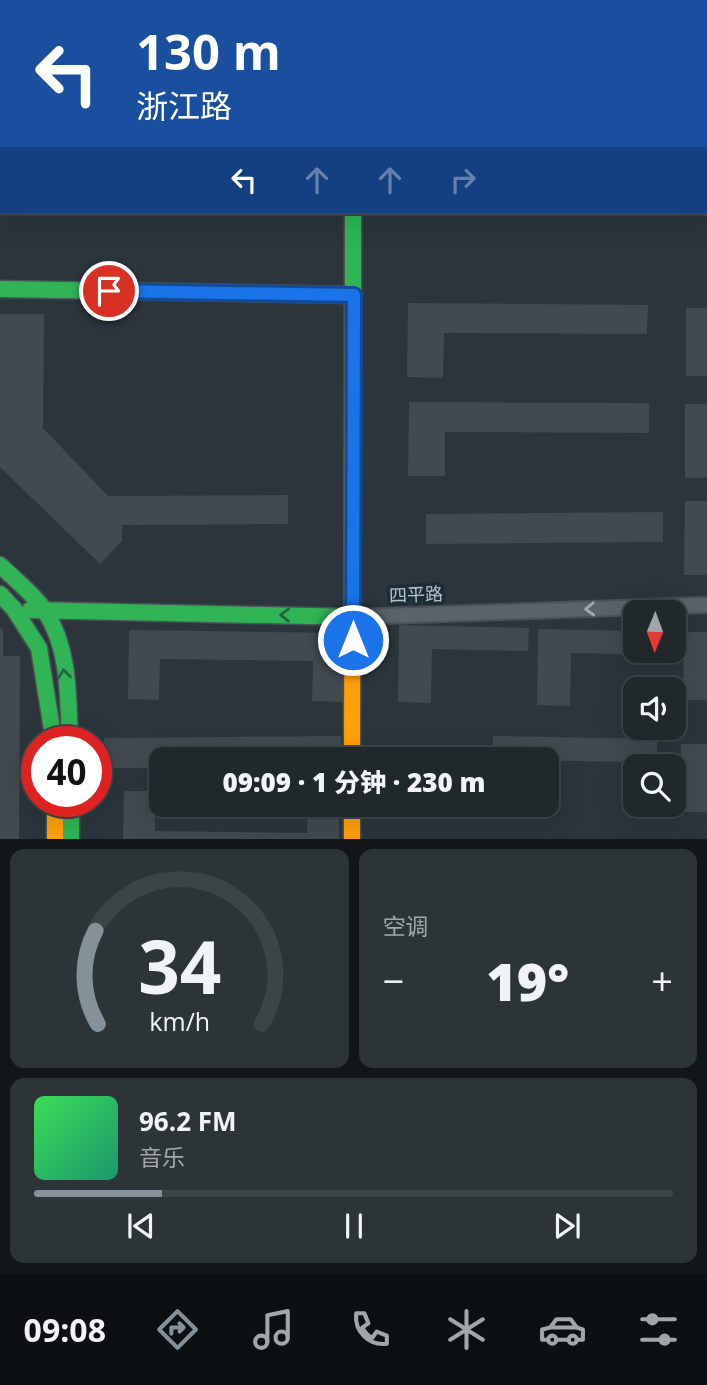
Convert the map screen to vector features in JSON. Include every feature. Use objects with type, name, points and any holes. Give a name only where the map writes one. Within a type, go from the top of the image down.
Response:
[{"type":"street","points":[[352,747],[353,214]]},
{"type":"street","points":[[0,289],[354,295]]},
{"type":"street","points":[[0,565],[44,611],[57,633],[62,652],[69,726]]},
{"type":"street","points":[[0,594],[7,609],[39,648],[51,726]]},
{"type":"street","name":"四平路","points":[[7,609],[353,617],[707,605]]},
{"type":"street","points":[[55,817],[55,839]]},
{"type":"street","points":[[71,817],[71,839]]},
{"type":"street","points":[[352,817],[352,839]]},
{"type":"building","points":[[408,303],[648,305],[647,334],[444,333],[443,378],[407,377]]},
{"type":"building","points":[[686,308],[707,308],[707,376],[686,376]]},
{"type":"building","points":[[0,314],[44,314],[43,428],[108,496],[288,495],[288,524],[122,525],[122,541],[100,564],[0,467]]},
{"type":"building","points":[[409,402],[649,403],[649,433],[445,432],[445,476],[408,476]]},
{"type":"building","points":[[685,404],[707,404],[707,478],[685,478]]},
{"type":"building","points":[[685,501],[707,501],[707,575],[684,575]]},
{"type":"building","points":[[663,512],[663,542],[426,544],[426,514]]},
{"type":"building","points":[[399,625],[529,628],[528,651],[432,649],[431,703],[398,702]]},
{"type":"building","points":[[0,628],[3,629],[3,656],[20,656],[19,839],[0,839]]},
{"type":"building","points":[[538,629],[623,631],[623,654],[571,653],[570,706],[537,705]]},
{"type":"building","points":[[129,630],[345,633],[344,702],[312,701],[313,661],[160,659],[159,700],[128,699]]},
{"type":"building","points":[[686,632],[707,632],[707,700],[686,700],[686,677],[683,677]]},
{"type":"building","points":[[341,736],[341,747],[149,747],[149,768],[112,768],[112,738]]},
{"type":"building","points":[[493,736],[623,738],[657,740],[657,754],[623,754],[623,762],[559,761],[559,747],[493,747]]},
{"type":"building","points":[[681,744],[707,744],[707,812],[686,812],[686,754],[681,754]]},
{"type":"building","points":[[124,791],[149,791],[149,817],[155,817],[155,831],[307,833],[308,817],[339,817],[339,839],[123,839]]},
{"type":"traffic: fast","points":[[353,214],[353,302]]},
{"type":"traffic: fast","points":[[0,289],[354,295]]},
{"type":"traffic: fast","points":[[0,565],[35,598],[53,626],[66,674],[69,726]]},
{"type":"traffic: fast","points":[[0,594],[14,609],[39,648],[51,726]]},
{"type":"traffic: fast","points":[[30,610],[353,617]]},
{"type":"traffic: fast","points":[[71,817],[71,839]]},
{"type":"traffic: slow","points":[[352,747],[353,302]]},
{"type":"traffic: slow","points":[[55,817],[55,839]]},
{"type":"traffic: slow","points":[[352,817],[352,839]]},
{"type":"route","points":[[109,291],[354,295],[353,640]]}]
